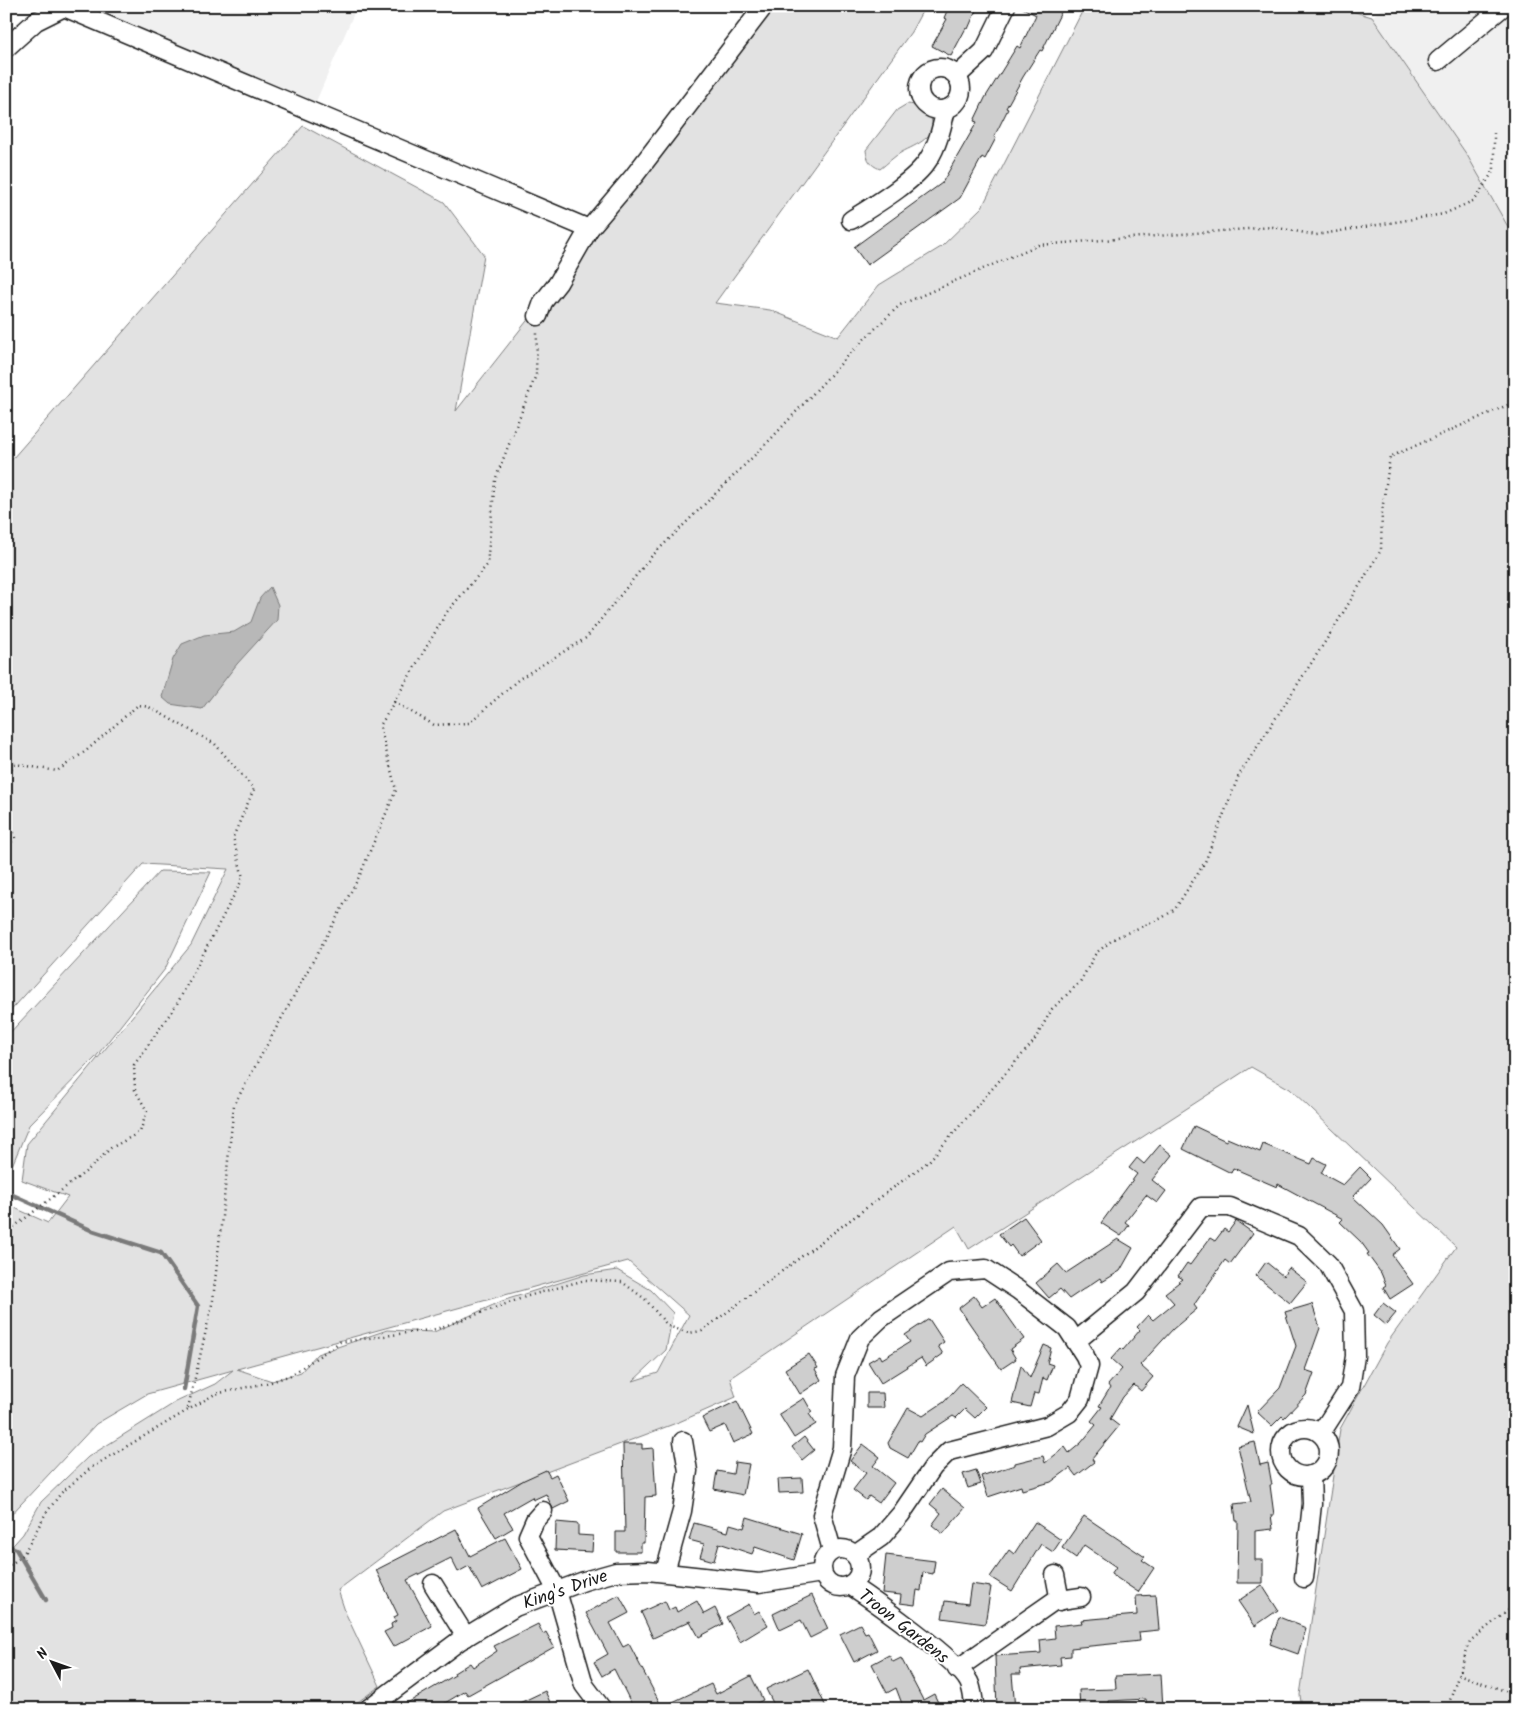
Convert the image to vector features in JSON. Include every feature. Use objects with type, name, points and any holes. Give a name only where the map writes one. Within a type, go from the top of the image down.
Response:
[{"type":"street","points":[[538,316],[543,302],[558,283],[589,229],[634,176],[764,6]]},
{"type":"street","points":[[957,76],[984,51],[1006,6]]},
{"type":"street","points":[[1438,61],[1504,6]]},
{"type":"street","points":[[6,48],[36,21],[64,7],[589,229]]},
{"type":"street","points":[[851,220],[886,197],[928,161],[938,138],[946,109],[957,101],[961,89],[957,76],[946,69],[938,68],[921,79],[920,93],[922,100],[933,108],[946,109]]},
{"type":"street","points":[[1076,1342],[1136,1292],[1200,1207],[1230,1207],[1300,1236],[1328,1264],[1354,1311],[1355,1356],[1350,1388],[1321,1433]]},
{"type":"street","points":[[832,1550],[822,1514],[842,1448],[845,1376],[860,1338],[881,1318],[949,1272],[986,1268],[1067,1328],[1089,1366],[1080,1399],[1069,1413],[1047,1426],[949,1451],[932,1467],[901,1514],[880,1537],[855,1555]]},
{"type":"street","points":[[1297,1430],[1315,1430],[1321,1433],[1329,1444],[1329,1459],[1320,1472],[1311,1475],[1302,1477],[1289,1470],[1282,1457],[1282,1445],[1287,1436],[1297,1430]]},
{"type":"street","points":[[665,1572],[682,1511],[688,1471],[683,1441]]},
{"type":"street","points":[[1304,1578],[1312,1504],[1311,1475]]},
{"type":"street","points":[[543,1510],[535,1520],[528,1536],[557,1591],[584,1684],[602,1709]]},
{"type":"street","points":[[845,1549],[855,1555],[860,1571],[850,1585],[833,1586],[822,1573],[824,1558],[832,1550],[845,1549]]},
{"type":"street","name":"King's Drive","points":[[368,1709],[466,1636],[515,1607],[616,1572],[665,1572],[760,1584],[822,1573]]},
{"type":"street","points":[[1055,1575],[1060,1600]]},
{"type":"street","points":[[433,1584],[466,1636]]},
{"type":"street","name":"Troon Gardens","points":[[850,1585],[875,1602],[957,1669],[969,1682],[975,1709]]},
{"type":"street","name":"Troon Gardens","points":[[957,1669],[1054,1601],[1081,1597]]},
{"type":"path","points":[[394,702],[434,725],[469,723],[519,679],[586,638],[651,557],[770,440],[859,344],[900,305],[1038,245],[1273,227],[1316,235],[1444,214],[1475,200],[1494,170],[1494,133]]},
{"type":"path","points":[[188,1409],[213,1300],[234,1105],[360,876],[396,790],[380,726],[447,612],[487,564],[495,480],[536,375],[538,316]]},
{"type":"path","points":[[6,1568],[23,1555],[46,1513],[62,1493],[92,1467],[215,1394],[271,1382],[291,1375],[340,1342],[436,1329],[528,1296],[585,1280],[622,1282],[645,1299],[668,1326],[689,1333],[702,1331],[929,1161],[1034,1041],[1052,1009],[1080,982],[1096,953],[1115,938],[1162,918],[1174,909],[1205,862],[1239,775],[1332,631],[1381,550],[1382,511],[1390,458],[1510,404],[1515,420]]},
{"type":"path","points":[[6,777],[16,764],[57,771],[86,751],[138,705],[149,707],[215,744],[254,789],[233,837],[242,878],[177,1004],[134,1065],[135,1090],[147,1111],[140,1132],[111,1148],[88,1170],[6,1233]]},
{"type":"path","points":[[6,798],[15,838],[6,849]]},
{"type":"path","points":[[1447,1709],[1470,1641],[1515,1605]]},
{"type":"path","points":[[1458,1674],[1508,1692],[1515,1692]]},
{"type":"shaded area","points":[[89,6],[357,6],[315,104]]},
{"type":"shaded area","points":[[775,6],[925,6],[911,32],[715,303],[770,310],[838,337],[879,285],[941,247],[982,207],[1085,6],[1335,6],[1372,17],[1467,155],[1515,239],[1515,1709],[1302,1709],[1300,1695],[1340,1429],[1387,1343],[1456,1247],[1290,1089],[1251,1067],[969,1249],[956,1226],[730,1378],[736,1397],[679,1422],[443,1511],[338,1590],[346,1614],[380,1686],[348,1709],[6,1709],[6,1553],[23,1534],[41,1502],[88,1457],[176,1402],[215,1384],[233,1370],[147,1394],[96,1424],[6,1520],[6,1204],[48,1223],[68,1197],[22,1180],[27,1144],[191,945],[228,869],[143,864],[6,1016],[6,466],[303,126],[444,202],[484,255],[456,411]],"holes":[[[628,1261],[689,1315],[658,1373],[633,1381],[666,1350],[673,1313],[651,1290],[617,1270],[584,1275],[502,1301],[434,1332],[387,1330],[317,1354],[301,1372],[272,1381],[237,1369]]]},
{"type":"shaded area","points":[[1386,6],[1515,6],[1515,239],[1467,155],[1372,17]]},
{"type":"shaded area","points":[[907,104],[926,110],[930,116],[932,130],[925,139],[899,154],[880,169],[870,162],[866,150],[897,110]]},
{"type":"shaded area","points":[[270,587],[278,605],[277,620],[237,664],[202,709],[170,704],[162,697],[173,659],[182,644],[204,635],[234,632],[251,622],[260,598]]},
{"type":"shaded area","points":[[160,871],[211,872],[165,969],[95,1058],[29,1125],[6,1180],[6,1037]]},
{"type":"building","points":[[949,6],[978,6],[968,29],[966,28],[951,56],[932,46],[947,19],[944,18]]},
{"type":"building","points":[[1019,6],[1064,6],[1042,51],[1040,50],[1006,108],[1008,109],[985,159],[982,157],[960,198],[867,265],[854,247],[942,183],[977,122],[974,121],[985,98],[1017,46],[1020,48],[1036,15]]},
{"type":"building","points":[[1194,1126],[1226,1141],[1227,1138],[1260,1152],[1263,1144],[1311,1164],[1314,1158],[1326,1164],[1321,1173],[1343,1185],[1360,1167],[1371,1178],[1353,1197],[1383,1225],[1400,1249],[1392,1255],[1413,1284],[1390,1299],[1383,1287],[1386,1285],[1381,1273],[1361,1242],[1340,1222],[1343,1219],[1278,1184],[1277,1187],[1233,1168],[1231,1173],[1183,1149]]},
{"type":"building","points":[[1160,1145],[1172,1155],[1152,1180],[1166,1191],[1157,1203],[1146,1195],[1125,1222],[1129,1225],[1121,1236],[1101,1223],[1137,1174],[1129,1168],[1137,1158],[1144,1164]]},
{"type":"building","points":[[1024,1217],[1041,1240],[1019,1256],[999,1234]]},
{"type":"building","points":[[1236,1221],[1253,1233],[1230,1264],[1225,1260],[1194,1305],[1197,1309],[1173,1329],[1140,1365],[1153,1377],[1141,1391],[1134,1385],[1123,1397],[1110,1419],[1119,1426],[1092,1459],[1094,1462],[1076,1476],[1070,1468],[1051,1482],[1022,1490],[1021,1486],[988,1497],[981,1476],[1015,1465],[1015,1463],[1043,1456],[1045,1463],[1065,1447],[1069,1453],[1081,1443],[1096,1425],[1091,1421],[1102,1407],[1099,1406],[1110,1388],[1108,1385],[1122,1369],[1111,1359],[1121,1348],[1123,1350],[1140,1330],[1137,1327],[1148,1315],[1153,1320],[1174,1303],[1165,1293],[1183,1279],[1178,1276],[1187,1263],[1190,1265],[1210,1238],[1215,1241],[1224,1229],[1228,1232]]},
{"type":"building","points":[[1118,1239],[1133,1248],[1120,1271],[1102,1282],[1100,1278],[1069,1299],[1060,1289],[1049,1298],[1036,1283],[1058,1264],[1066,1273]]},
{"type":"building","points":[[1266,1262],[1283,1276],[1289,1268],[1307,1282],[1290,1303],[1256,1276]]},
{"type":"building","points":[[974,1296],[982,1307],[995,1298],[1024,1339],[1010,1349],[1016,1359],[1001,1369],[959,1308]]},
{"type":"building","points":[[1383,1303],[1396,1313],[1386,1325],[1374,1315]]},
{"type":"building","points":[[1312,1304],[1320,1328],[1305,1370],[1314,1373],[1306,1395],[1284,1418],[1282,1416],[1272,1426],[1257,1412],[1280,1388],[1296,1346],[1285,1312]]},
{"type":"building","points":[[929,1319],[944,1342],[938,1346],[943,1354],[926,1366],[921,1358],[881,1383],[868,1362],[880,1355],[882,1359],[910,1342],[905,1335]]},
{"type":"building","points":[[1044,1345],[1051,1348],[1047,1363],[1053,1365],[1047,1380],[1043,1378],[1039,1394],[1034,1393],[1030,1407],[1012,1403],[1021,1365],[1030,1378]]},
{"type":"building","points":[[809,1354],[818,1368],[815,1369],[821,1380],[800,1394],[785,1369]]},
{"type":"building","points":[[961,1383],[986,1407],[975,1418],[965,1409],[956,1418],[953,1416],[925,1434],[920,1442],[918,1441],[908,1458],[890,1448],[888,1443],[908,1408],[923,1416],[944,1402]]},
{"type":"building","points":[[867,1393],[883,1393],[884,1408],[867,1408]]},
{"type":"building","points":[[804,1398],[812,1412],[809,1414],[816,1424],[794,1438],[779,1414]]},
{"type":"building","points":[[737,1401],[753,1434],[733,1443],[725,1425],[709,1432],[702,1418]]},
{"type":"building","points":[[1247,1405],[1254,1434],[1237,1427]]},
{"type":"building","points":[[804,1437],[814,1450],[802,1460],[792,1447]]},
{"type":"building","points":[[1255,1442],[1260,1465],[1268,1463],[1272,1485],[1270,1485],[1274,1515],[1271,1515],[1273,1529],[1255,1531],[1255,1560],[1263,1560],[1263,1583],[1237,1583],[1238,1521],[1236,1521],[1234,1504],[1251,1502],[1238,1446]]},
{"type":"building","points":[[623,1444],[642,1444],[642,1449],[653,1448],[656,1496],[645,1497],[644,1543],[641,1543],[641,1552],[616,1552],[616,1532],[625,1532]]},
{"type":"building","points":[[863,1444],[880,1457],[873,1466],[894,1483],[879,1503],[869,1496],[866,1500],[853,1490],[866,1473],[850,1461]]},
{"type":"building","points":[[735,1462],[749,1464],[743,1495],[714,1489],[717,1471],[733,1474]]},
{"type":"building","points":[[546,1470],[550,1477],[556,1474],[569,1501],[553,1509],[546,1494],[533,1500],[532,1497],[504,1513],[513,1528],[496,1538],[478,1508],[524,1480]]},
{"type":"building","points":[[976,1470],[981,1484],[968,1488],[963,1474]]},
{"type":"building","points":[[802,1478],[803,1492],[779,1493],[778,1479]]},
{"type":"building","points":[[942,1489],[965,1508],[943,1534],[932,1525],[941,1513],[930,1504]]},
{"type":"building","points":[[1084,1516],[1145,1557],[1142,1560],[1154,1568],[1138,1592],[1111,1574],[1116,1567],[1084,1545],[1076,1558],[1062,1548]]},
{"type":"building","points":[[747,1517],[802,1534],[794,1560],[755,1547],[752,1554],[719,1543],[714,1561],[700,1557],[704,1544],[689,1540],[694,1523],[728,1532],[730,1524],[744,1528]]},
{"type":"building","points":[[556,1522],[578,1524],[578,1535],[593,1536],[592,1552],[555,1550]]},
{"type":"building","points":[[1035,1522],[1061,1540],[1053,1552],[1041,1544],[1012,1591],[990,1577],[1009,1550],[1014,1554]]},
{"type":"building","points":[[456,1529],[470,1556],[505,1538],[522,1569],[482,1590],[469,1566],[458,1572],[451,1558],[407,1580],[432,1626],[393,1647],[384,1632],[392,1628],[391,1624],[396,1621],[394,1617],[398,1615],[376,1570]]},
{"type":"building","points":[[886,1555],[935,1561],[933,1574],[923,1572],[921,1591],[917,1590],[915,1605],[900,1603],[901,1595],[882,1593]]},
{"type":"building","points":[[971,1584],[991,1587],[985,1624],[942,1618],[945,1601],[968,1604]]},
{"type":"building","points":[[1262,1585],[1278,1610],[1255,1626],[1238,1601]]},
{"type":"building","points":[[619,1595],[629,1613],[610,1623],[623,1647],[629,1644],[662,1707],[711,1684],[716,1694],[751,1676],[763,1700],[746,1709],[634,1709],[614,1669],[602,1676],[594,1662],[608,1654],[586,1613]]},
{"type":"building","points":[[812,1595],[828,1629],[810,1638],[801,1620],[780,1630],[773,1614]]},
{"type":"building","points":[[1156,1595],[1159,1630],[1139,1632],[1140,1641],[1071,1648],[1071,1656],[1060,1657],[1061,1665],[1020,1669],[1021,1674],[1012,1674],[1015,1709],[997,1709],[995,1656],[1041,1653],[1040,1640],[1055,1638],[1054,1626],[1082,1623],[1081,1620],[1137,1615],[1136,1596]]},
{"type":"building","points":[[665,1601],[669,1610],[675,1607],[677,1612],[697,1601],[704,1614],[715,1608],[723,1624],[699,1637],[690,1621],[653,1638],[641,1612]]},
{"type":"building","points":[[749,1604],[754,1614],[759,1611],[768,1625],[740,1642],[726,1617]]},
{"type":"building","points":[[1279,1617],[1306,1628],[1298,1654],[1270,1644]]},
{"type":"building","points":[[538,1624],[543,1634],[546,1632],[554,1647],[468,1695],[465,1691],[435,1709],[397,1709],[455,1675],[454,1673],[470,1663],[473,1667],[497,1651],[494,1646]]},
{"type":"building","points":[[860,1624],[865,1633],[868,1632],[877,1650],[854,1662],[840,1634]]},
{"type":"building","points":[[889,1655],[893,1662],[901,1658],[923,1700],[934,1694],[941,1709],[904,1709],[896,1688],[887,1693],[872,1664]]},
{"type":"building","points":[[808,1669],[827,1709],[776,1709],[766,1689]]},
{"type":"building","points":[[1161,1674],[1163,1709],[1147,1709],[1146,1699],[1109,1701],[1109,1705],[1095,1706],[1096,1709],[1080,1709],[1079,1690],[1116,1689],[1115,1676]]},
{"type":"building","points":[[545,1691],[553,1709],[507,1709]]},
{"type":"waterway","points":[[6,1192],[93,1231],[161,1253],[198,1306],[184,1389]]},
{"type":"waterway","points":[[6,1545],[16,1549],[46,1600]]}]
